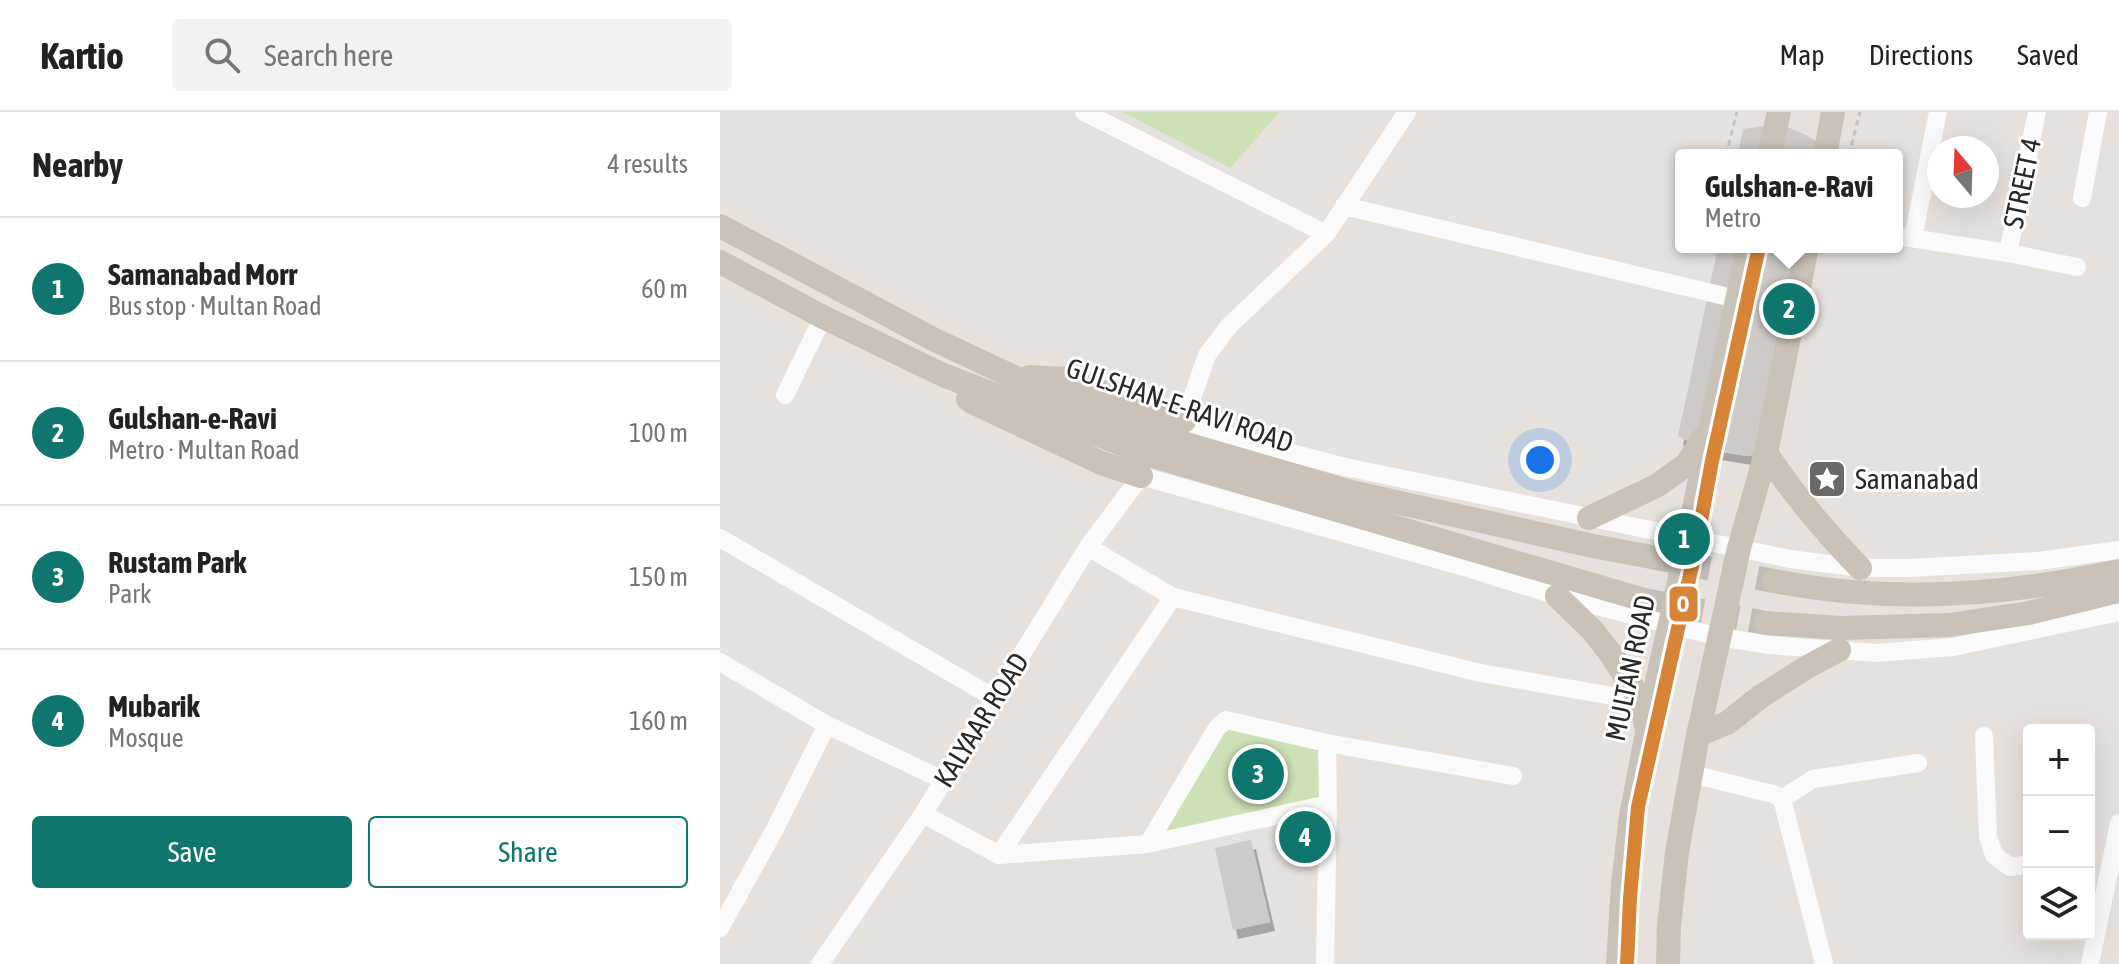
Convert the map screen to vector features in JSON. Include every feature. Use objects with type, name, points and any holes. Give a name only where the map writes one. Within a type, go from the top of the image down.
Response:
[{"type":"main road","points":[[1770,149],[1779,112]]},
{"type":"main road","points":[[1826,149],[1833,112]]},
{"type":"main road","name":"GULSHAN-E-RAVI ROAD","points":[[720,226],[935,340],[1046,392],[1162,437],[1351,492],[1651,557]]},
{"type":"main road","name":"MULTAN ROAD","points":[[1618,964],[1631,816],[1747,253]]},
{"type":"main road","points":[[1668,964],[1672,887],[1698,735],[1739,548],[1766,453],[1806,253]]},
{"type":"main road","name":"GULSHAN-E-RAVI ROAD","points":[[720,262],[823,317],[943,375],[1153,456],[1644,600]]},
{"type":"main road","points":[[943,375],[972,402],[1101,463],[1141,476]]},
{"type":"main road","points":[[1010,375],[1066,379],[1184,421]]},
{"type":"main road","points":[[1589,518],[1658,485],[1687,464],[1711,427]]},
{"type":"main road","points":[[1766,453],[1819,525],[1860,568]]},
{"type":"main road","points":[[1774,581],[1849,593],[1944,595],[2084,579],[2119,571]]},
{"type":"main road","points":[[1766,623],[1841,628],[1949,625],[2029,613],[2119,591]]},
{"type":"main road","points":[[1557,596],[1602,642],[1641,701],[1647,731]]},
{"type":"main road","points":[[1698,735],[1727,723],[1771,690],[1839,650]]},
{"type":"street","points":[[1084,112],[1326,234]]},
{"type":"street","points":[[1938,112],[1905,237],[2077,267]]},
{"type":"street","name":"STREET 4","points":[[2008,253],[2037,112]]},
{"type":"street","points":[[2082,198],[2098,112]]},
{"type":"street","points":[[1400,114],[1326,234],[1229,326],[1207,355],[1184,421],[1341,466],[1790,559],[1860,568],[1908,568],[2038,561],[2119,550]]},
{"type":"street","points":[[1344,206],[1737,299]]},
{"type":"street","points":[[785,395],[823,317]]},
{"type":"street","points":[[1141,476],[1557,596],[1670,626],[1769,645],[1877,653],[1953,647],[2119,612]]},
{"type":"street","name":"KALYAAR ROAD","points":[[820,964],[923,814],[1088,547],[1141,476]]},
{"type":"street","points":[[720,538],[996,699]]},
{"type":"street","points":[[1088,547],[1173,597],[1481,673],[1641,701]]},
{"type":"street","points":[[999,855],[1173,597]]},
{"type":"street","points":[[722,669],[827,725],[943,780]]},
{"type":"street","points":[[1148,844],[1217,728],[1226,720],[1327,743],[1513,776]]},
{"type":"street","points":[[720,928],[775,829],[827,725]]},
{"type":"street","points":[[1984,736],[1988,836],[1994,855],[2010,867],[2023,865]]},
{"type":"street","points":[[1325,964],[1327,743]]},
{"type":"street","points":[[1782,799],[1813,779],[1918,763]]},
{"type":"street","points":[[1692,774],[1773,794],[1782,799],[1824,964]]},
{"type":"street","points":[[923,814],[999,855],[1148,844],[1328,804]]},
{"type":"street","points":[[2090,964],[2114,876],[2119,823]]},
{"type":"path","points":[[1728,149],[1737,112]]},
{"type":"path","points":[[1851,149],[1860,112]]},
{"type":"green space","points":[[1123,112],[1280,112],[1230,168]]},
{"type":"green space","points":[[1217,728],[1327,743],[1324,804],[1148,844]]},
{"type":"building","points":[[1787,127],[1818,142],[1821,149],[1739,149],[1743,129]]},
{"type":"building","points":[[1717,253],[1802,253],[1759,454],[1747,456],[1716,451],[1678,436]]},
{"type":"building","points":[[1251,840],[1270,922],[1233,930],[1215,848]]},
{"type":"tunnel","points":[[1651,557],[1774,581]]},
{"type":"tunnel","points":[[1644,600],[1766,623]]},
{"type":"transit line","name":"O","points":[[1627,964],[1638,807],[1758,253]]},
{"type":"place","name":"Gulshan-e-Ravi","points":[[1789,309]]},
{"type":"place","name":"Samanabad","points":[[1827,479]]},
{"type":"place","name":"Samanabad Morr","points":[[1684,539]]},
{"type":"place","name":"Rustam Park","points":[[1258,774]]},
{"type":"place","name":"Mubarik","points":[[1305,837]]}]
